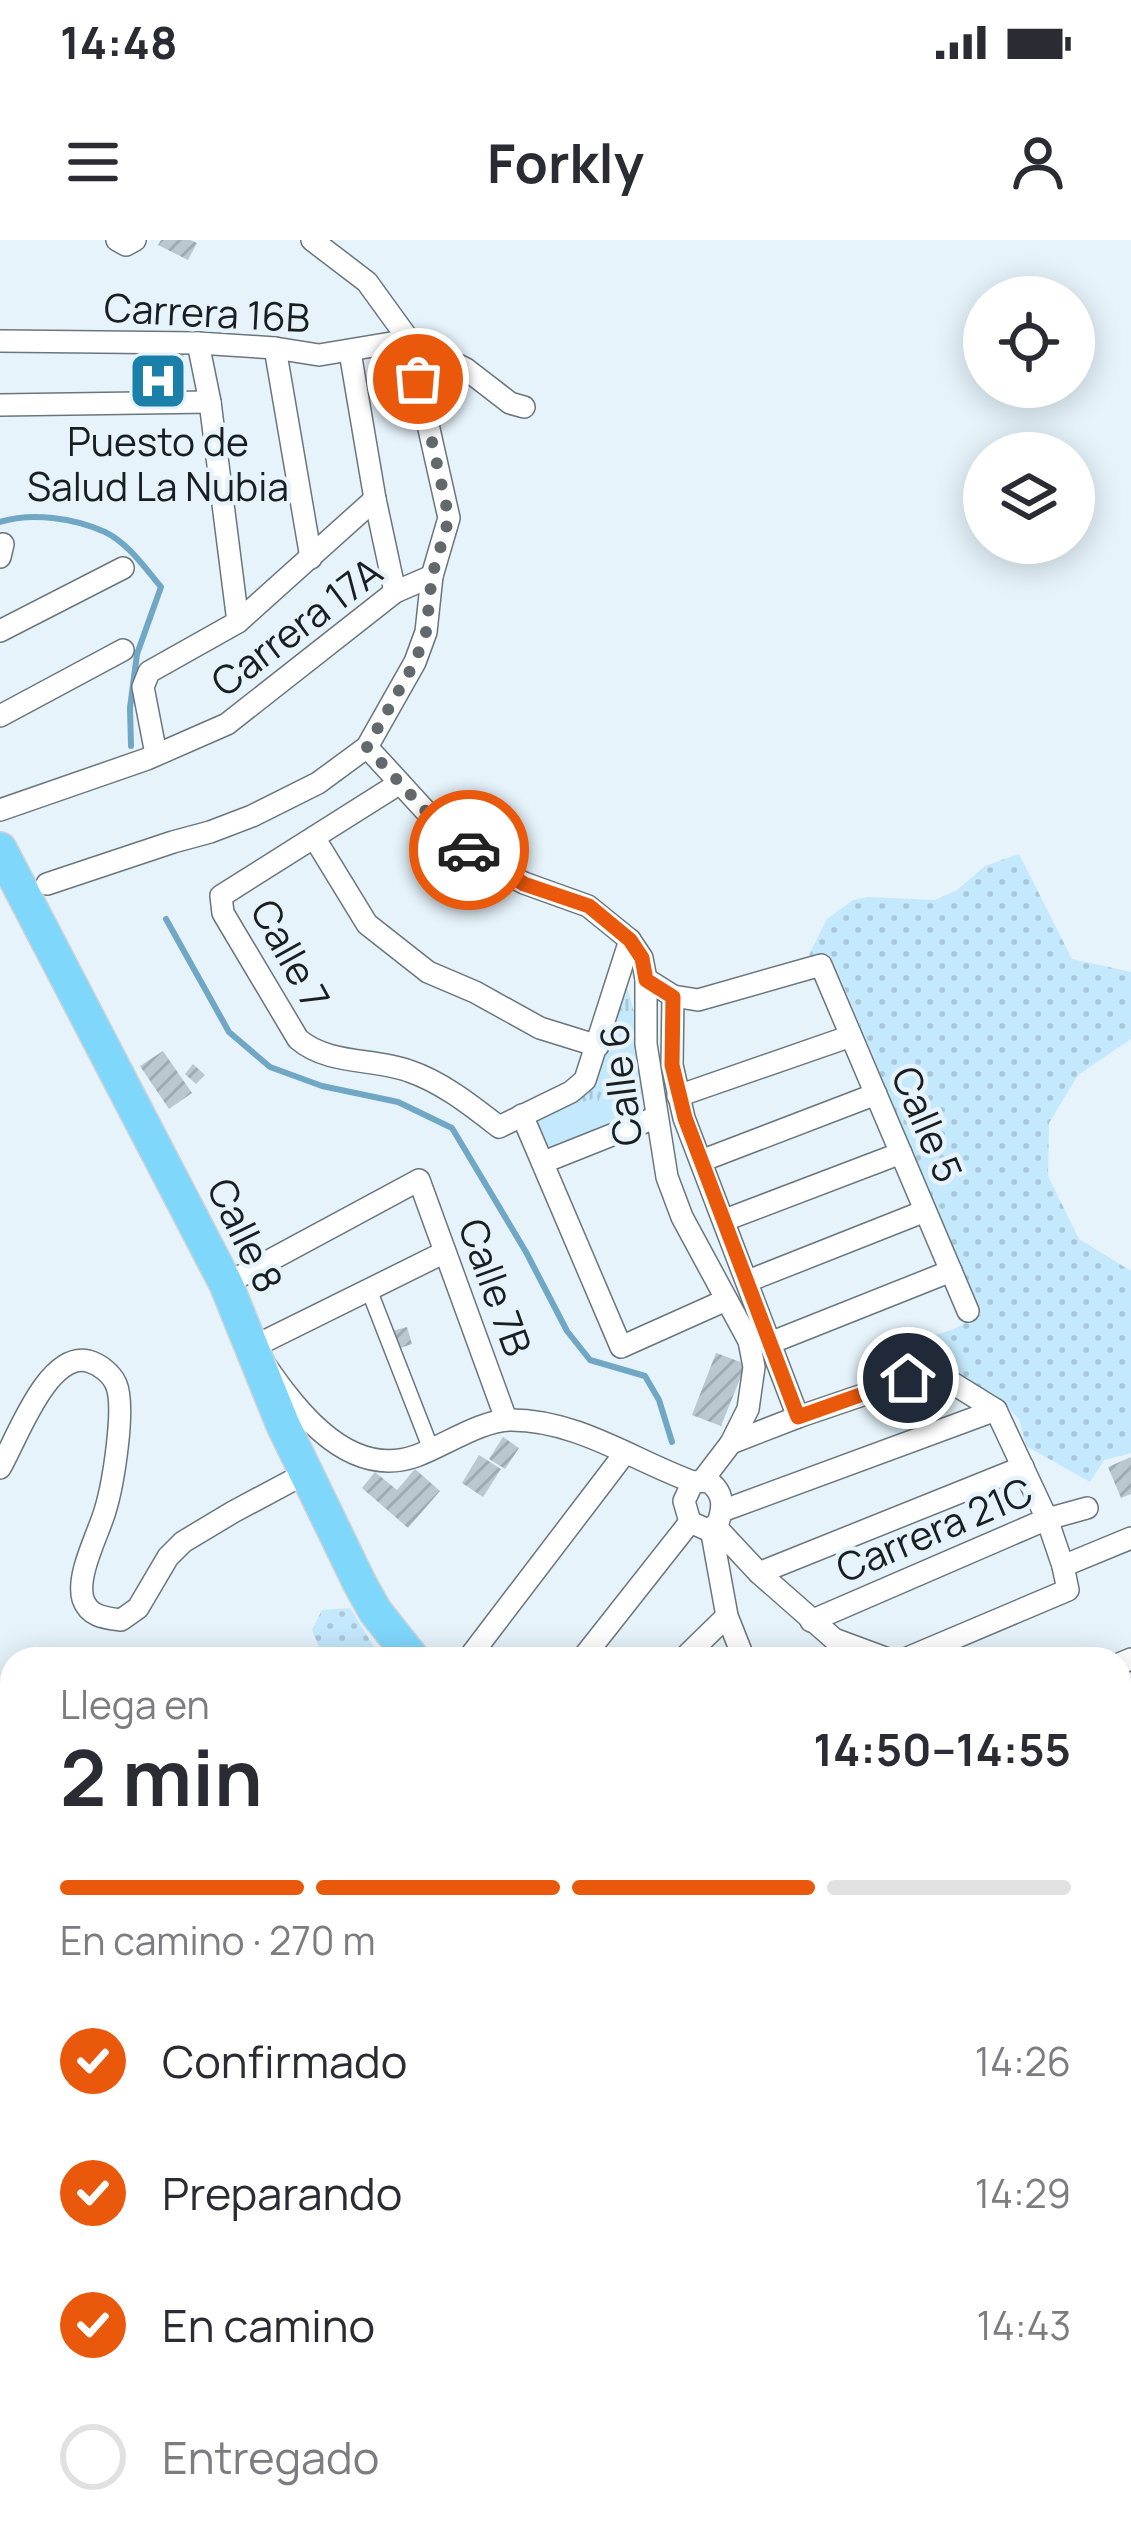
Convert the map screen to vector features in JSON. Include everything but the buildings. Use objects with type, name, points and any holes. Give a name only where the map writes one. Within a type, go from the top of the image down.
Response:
[{"type":"main road","name":"Calle 8","points":[[0,849],[226,1284],[283,1425],[374,1611],[403,1647]]},
{"type":"street","points":[[47,884],[210,832],[318,783],[367,747],[415,662],[426,632],[432,576],[449,518],[409,340],[367,282],[312,240]]},
{"type":"street","points":[[409,340],[466,369],[509,403],[524,407]]},
{"type":"street","name":"Carrera 16B","points":[[0,341],[198,343],[319,356],[409,340]]},
{"type":"street","points":[[198,343],[238,622]]},
{"type":"street","points":[[274,348],[311,557]]},
{"type":"street","points":[[350,352],[395,592]]},
{"type":"street","points":[[0,405],[210,402]]},
{"type":"street","points":[[152,756],[143,687],[149,672],[238,622],[375,499]]},
{"type":"street","points":[[0,631],[123,568]]},
{"type":"street","name":"Carrera 17A","points":[[0,810],[114,771],[227,724],[395,592],[432,576]]},
{"type":"street","points":[[0,716],[123,650]]},
{"type":"street","points":[[367,747],[443,830],[474,854],[524,884],[589,906],[630,940],[585,1080],[571,1092],[522,1115],[621,1347],[726,1300]]},
{"type":"street","points":[[400,783],[315,839],[368,924],[428,972],[540,1028],[598,1046]]},
{"type":"street","name":"Calle 7","points":[[315,839],[221,896],[223,913],[298,1039],[320,1053],[415,1072],[499,1126],[522,1115]]},
{"type":"street","name":"Calle 6","points":[[630,940],[642,958],[646,980],[646,1044],[668,1177],[682,1217],[749,1341],[754,1367],[748,1409],[704,1506]]},
{"type":"street","name":"Calle 5","points":[[673,997],[698,1000],[821,965],[968,1311]]},
{"type":"street","points":[[646,980],[673,997],[672,1065],[678,1096],[798,1417]]},
{"type":"street","points":[[678,1096],[851,1036]]},
{"type":"street","points":[[701,1161],[876,1094]]},
{"type":"street","points":[[544,1162],[657,1117]]},
{"type":"street","points":[[724,1220],[901,1153]]},
{"type":"street","name":"Calle 7B","points":[[226,1284],[419,1180],[506,1419]]},
{"type":"street","points":[[748,1281],[926,1211]]},
{"type":"street","points":[[446,1252],[253,1347],[306,1416],[347,1451],[392,1461],[506,1419],[589,1435],[657,1468],[704,1506],[759,1573],[811,1621],[833,1639],[855,1647]]},
{"type":"street","points":[[770,1343],[951,1271]]},
{"type":"street","points":[[369,1290],[430,1449]]},
{"type":"street","points":[[0,1468],[42,1388],[59,1368],[85,1360],[109,1373],[119,1397],[114,1464],[82,1585],[86,1606],[94,1614],[121,1619],[138,1608],[168,1557],[184,1542],[306,1473]]},
{"type":"street","points":[[726,1450],[798,1417],[933,1371],[996,1410],[1046,1519],[1068,1590],[933,1647]]},
{"type":"street","points":[[592,1647],[704,1506],[996,1410]]},
{"type":"street","points":[[477,1647],[625,1453]]},
{"type":"street","points":[[759,1573],[1023,1467]]},
{"type":"street","points":[[704,1506],[727,1616],[739,1647]]},
{"type":"street","name":"Carrera 21C","points":[[811,1621],[1046,1519],[1087,1508]]},
{"type":"street","points":[[1063,1566],[1131,1538]]},
{"type":"street","points":[[695,1647],[727,1616]]},
{"type":"green space","points":[[1019,854],[1072,959],[1131,972],[1131,1039],[1078,1075],[1049,1123],[1048,1176],[1079,1239],[1131,1271],[1131,1453],[1104,1460],[1090,1482],[1026,1446],[1019,1419],[994,1394],[935,1365],[910,1365],[877,1376],[864,1359],[954,1329],[981,1314],[833,961],[809,955],[827,919],[853,900],[935,900],[957,890],[985,866]]},
{"type":"green space","points":[[624,976],[649,1066],[632,1127],[520,1125],[578,1094]]},
{"type":"green space","points":[[597,1097],[609,1131],[541,1157],[527,1126]]},
{"type":"green space","points":[[350,1608],[374,1647],[319,1647],[312,1630],[322,1610]]},
{"type":"waterway","points":[[0,522],[53,518],[105,532],[129,549],[161,587],[137,654],[131,746]]},
{"type":"waterway","points":[[166,919],[229,1032],[270,1067],[322,1086],[398,1102],[452,1128],[567,1331],[590,1360],[645,1376],[659,1400],[672,1442]]},
{"type":"way so far","points":[[418,379],[449,518],[432,576],[426,632],[415,662],[367,747],[443,830],[469,850]]},
{"type":"place","name":"Puesto de Salud La Nubia","points":[[158,381]]},
{"type":"route","points":[[469,850],[524,884],[589,906],[630,940],[642,958],[646,980],[673,997],[672,1065],[685,1118],[798,1417],[908,1378]]}]
